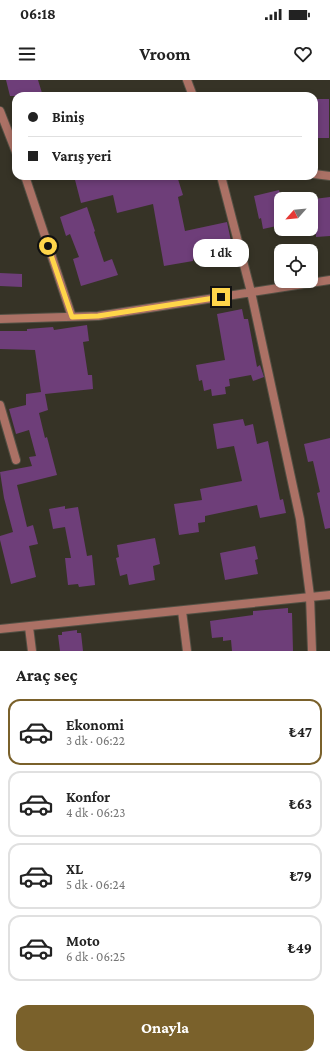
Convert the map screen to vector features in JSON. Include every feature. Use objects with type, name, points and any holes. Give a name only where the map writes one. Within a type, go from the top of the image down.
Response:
[{"type":"street","points":[[187,80],[192,92]]},
{"type":"street","points":[[0,111],[12,142]]},
{"type":"street","points":[[318,174],[330,176]]},
{"type":"street","points":[[26,180],[72,317]]},
{"type":"street","points":[[222,180],[251,292],[300,519],[310,596],[312,651]]},
{"type":"street","points":[[0,319],[98,316],[330,280]]},
{"type":"street","points":[[0,405],[16,460]]},
{"type":"street","points":[[0,630],[330,595]]},
{"type":"street","points":[[182,611],[187,651]]},
{"type":"street","points":[[29,627],[32,651]]},
{"type":"building","points":[[6,80],[38,80],[42,92],[12,92],[12,96],[10,96]]},
{"type":"building","points":[[318,99],[329,99],[329,138],[318,138]]},
{"type":"building","points":[[75,180],[178,180],[183,195],[178,197],[185,231],[227,222],[236,265],[223,267],[221,254],[164,266],[153,204],[117,213],[113,195],[81,203]]},
{"type":"building","points":[[279,190],[280,192],[274,192],[274,227],[263,229],[261,218],[259,219],[254,196]]},
{"type":"building","points":[[330,197],[330,236],[316,237],[318,236],[318,198]]},
{"type":"building","points":[[87,207],[104,262],[112,259],[118,275],[81,286],[73,259],[79,257],[70,234],[66,236],[60,217]]},
{"type":"building","points":[[0,273],[22,274],[22,287],[0,286]]},
{"type":"building","points":[[242,309],[244,319],[248,319],[257,367],[260,365],[264,377],[253,381],[251,375],[229,379],[230,386],[225,387],[226,394],[212,396],[211,389],[204,391],[202,380],[199,381],[196,365],[225,360],[217,314]]},
{"type":"building","points":[[87,325],[89,341],[83,342],[88,375],[92,375],[93,389],[45,394],[48,410],[39,413],[45,438],[47,437],[57,475],[17,485],[27,527],[33,525],[38,544],[29,546],[36,577],[11,584],[0,536],[13,532],[4,498],[0,472],[32,466],[29,457],[36,456],[29,430],[16,434],[9,409],[26,405],[26,394],[41,392],[35,350],[0,349],[0,331],[27,331],[27,329],[53,327],[54,330]]},
{"type":"building","points":[[243,419],[245,426],[253,424],[257,444],[268,441],[280,500],[283,499],[286,513],[260,518],[257,505],[205,516],[205,522],[198,523],[199,532],[179,535],[174,504],[202,500],[200,489],[242,481],[234,446],[217,449],[213,424]]},
{"type":"building","points":[[330,438],[330,528],[325,529],[317,493],[320,492],[313,461],[308,462],[304,444]]},
{"type":"building","points":[[65,506],[65,509],[78,507],[87,556],[92,555],[95,585],[79,587],[78,584],[68,585],[65,558],[71,558],[65,527],[53,529],[49,509]]},
{"type":"building","points":[[155,538],[160,564],[153,566],[155,580],[129,585],[127,574],[120,576],[116,558],[119,557],[117,545]]},
{"type":"building","points":[[255,546],[258,559],[255,560],[258,574],[225,580],[220,553]]},
{"type":"building","points":[[288,608],[288,613],[292,613],[293,651],[232,651],[231,640],[223,641],[223,637],[212,638],[210,621],[253,615],[253,611]]},
{"type":"building","points":[[77,630],[77,633],[81,633],[83,651],[60,651],[58,635],[62,635],[62,632]]},
{"type":"route","points":[[48,246],[72,317],[98,316],[221,297]]}]
